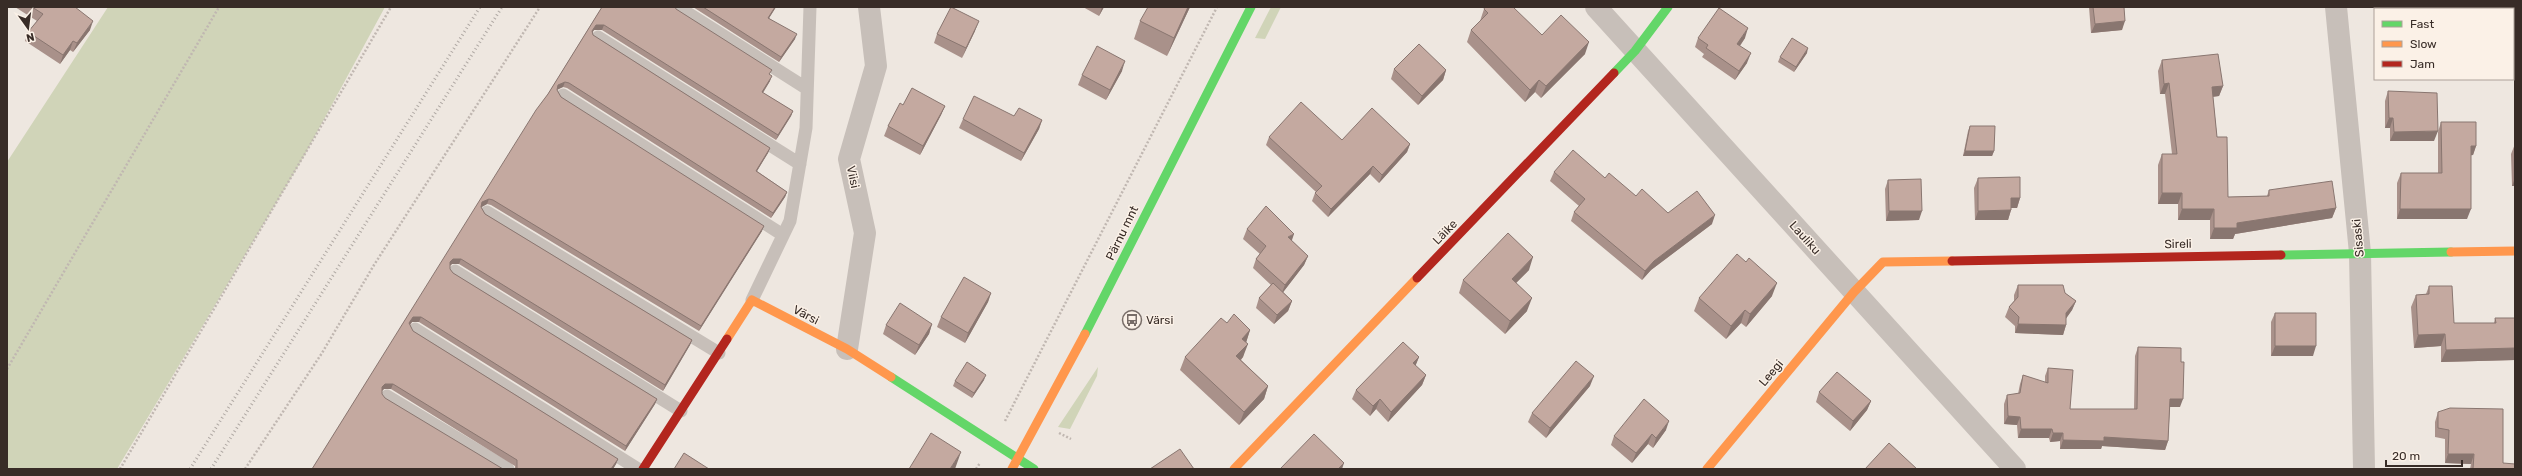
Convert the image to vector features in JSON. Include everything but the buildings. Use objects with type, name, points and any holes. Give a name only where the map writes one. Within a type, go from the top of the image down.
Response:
[{"type":"street","name":"Viisi","points":[[846,349],[865,233],[849,159],[876,66],[869,7]]},
{"type":"street","name":"Pärnu mnt","points":[[1012,469],[1019,459],[1101,304],[1251,7]]},
{"type":"street","name":"Lauliku","points":[[1596,7],[2015,469]]},
{"type":"street","name":"Läike","points":[[1234,469],[1635,51],[1668,7]]},
{"type":"street","name":"Sisaski","points":[[2336,7],[2360,253],[2364,469]]},
{"type":"street","name":"Sireli","points":[[1854,292],[1884,262],[2515,251]]},
{"type":"street","name":"Leegi","points":[[1707,469],[1854,292]]},
{"type":"street","name":"Värsi","points":[[752,300],[846,349],[1034,469]]},
{"type":"street","points":[[643,469],[752,300]]},
{"type":"lane","points":[[678,7],[806,88]]},
{"type":"lane","points":[[752,300],[790,222],[806,128],[806,88],[810,7]]},
{"type":"lane","points":[[598,37],[800,164]]},
{"type":"lane","points":[[563,95],[783,236]]},
{"type":"lane","points":[[486,212],[718,353]]},
{"type":"lane","points":[[455,271],[681,411]]},
{"type":"lane","points":[[415,329],[638,469]]},
{"type":"lane","points":[[387,396],[508,469]]},
{"type":"path","points":[[7,369],[219,7]]},
{"type":"path","points":[[120,469],[391,7]]},
{"type":"path","points":[[245,469],[540,7]]},
{"type":"path","points":[[1012,409],[1217,7]]},
{"type":"green space","points":[[108,7],[385,7],[303,158],[117,469],[7,469],[7,162]]},
{"type":"green space","points":[[1271,7],[1281,7],[1265,39],[1255,38]]},
{"type":"green space","points":[[1098,367],[1097,376],[1070,429],[1058,427]]},
{"type":"railway","points":[[190,469],[480,7]]},
{"type":"railway","points":[[211,469],[502,7]]},
{"type":"traffic: fast","points":[[1085,334],[1251,7]]},
{"type":"traffic: fast","points":[[1614,73],[1635,51],[1668,7]]},
{"type":"traffic: fast","points":[[2281,255],[2451,252]]},
{"type":"traffic: fast","points":[[891,377],[1034,469]]},
{"type":"traffic: slow","points":[[2451,252],[2515,251]]},
{"type":"traffic: slow","points":[[1707,469],[1854,292],[1883,262],[1952,261]]},
{"type":"traffic: slow","points":[[1234,469],[1417,278]]},
{"type":"traffic: slow","points":[[727,339],[752,300],[847,349],[891,377]]},
{"type":"traffic: slow","points":[[1012,469],[1085,334]]},
{"type":"traffic: jam","points":[[1417,278],[1614,73]]},
{"type":"traffic: jam","points":[[1952,261],[2281,255]]},
{"type":"traffic: jam","points":[[643,469],[727,339]]},
{"type":"place","name":"Värsi","points":[[1132,320]]}]
